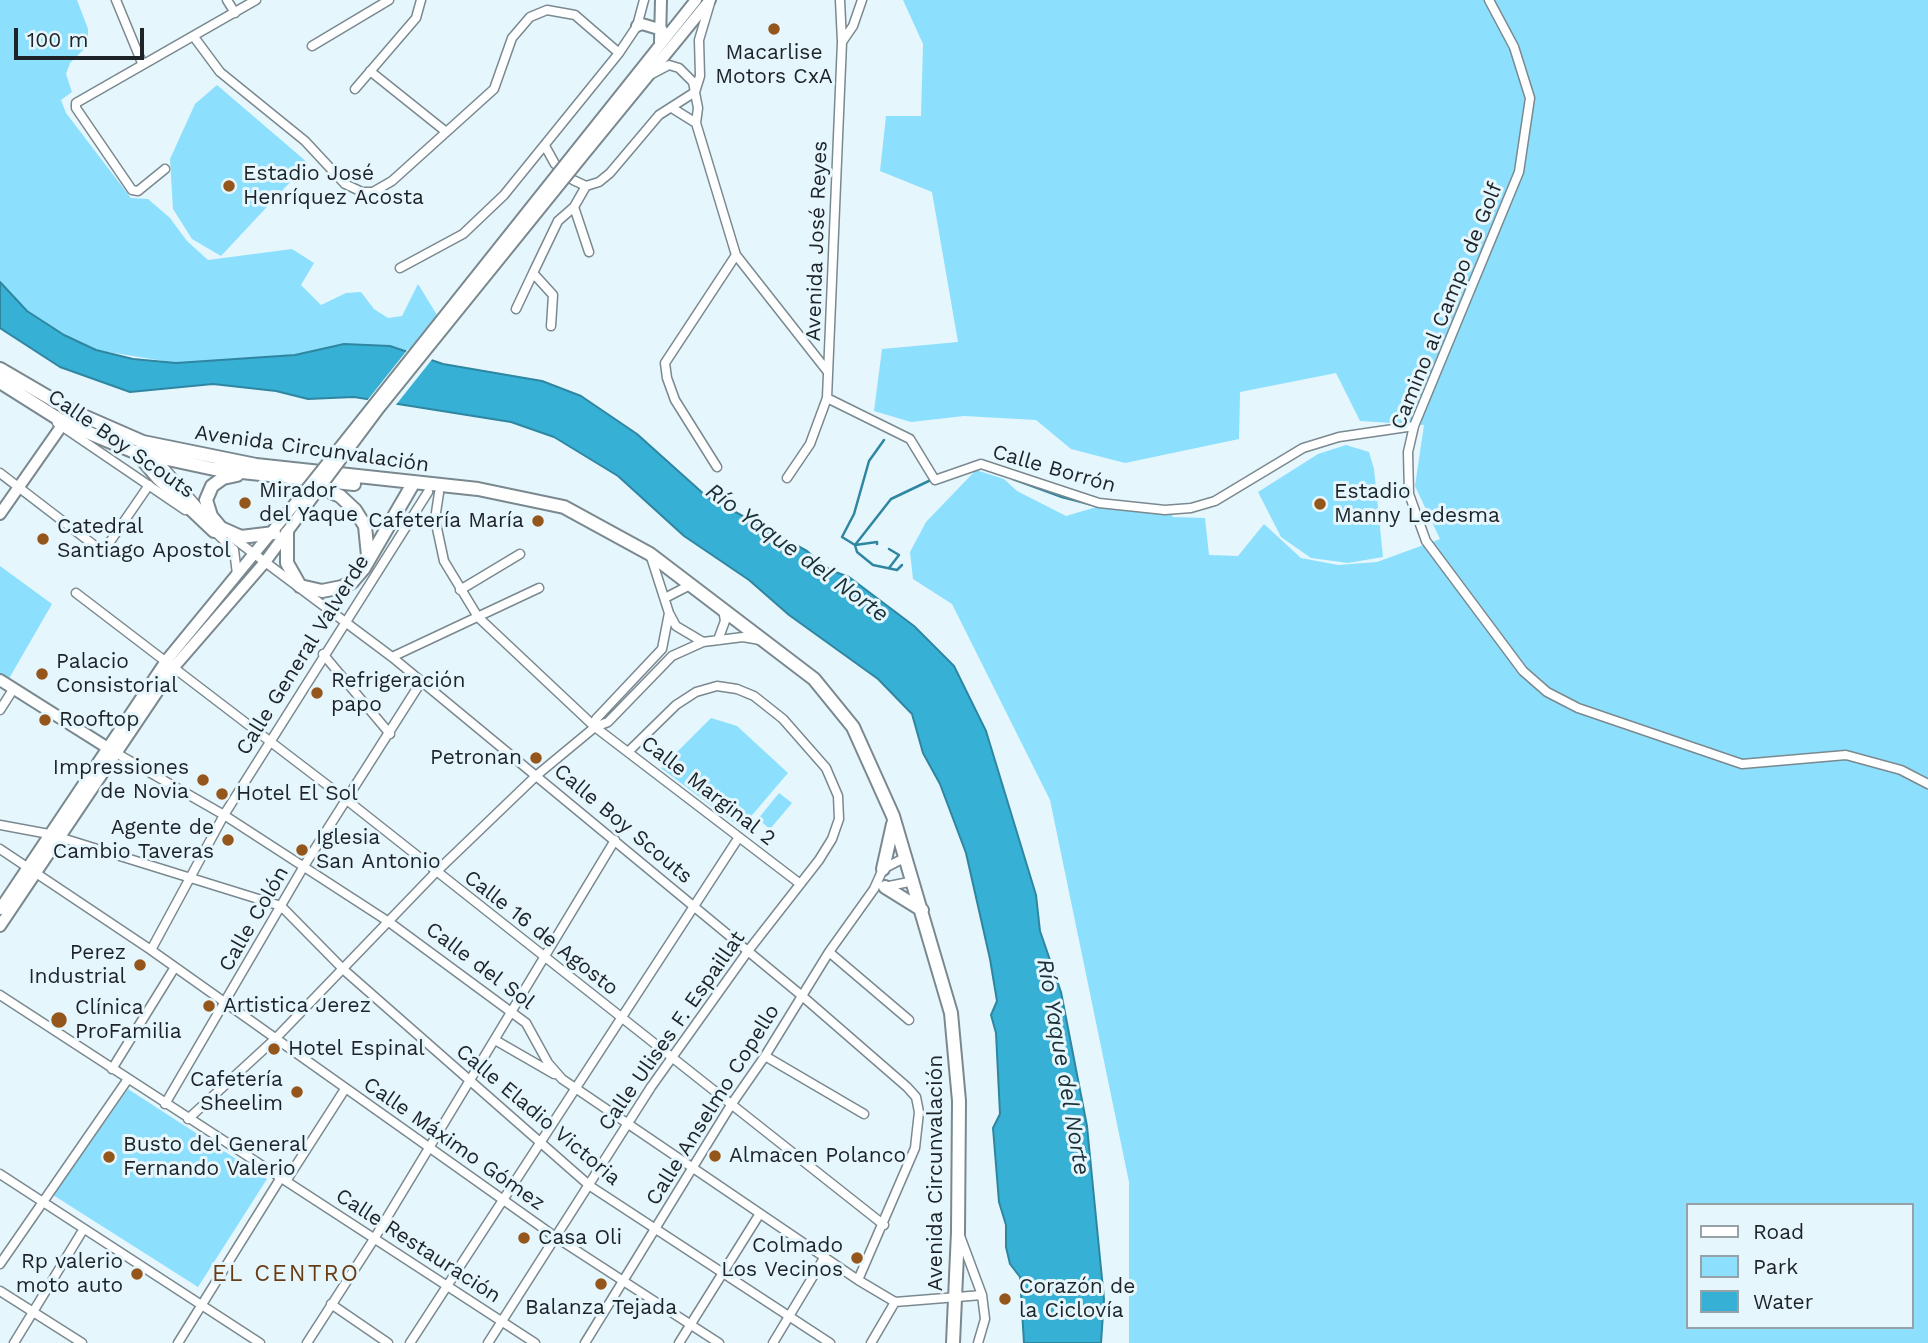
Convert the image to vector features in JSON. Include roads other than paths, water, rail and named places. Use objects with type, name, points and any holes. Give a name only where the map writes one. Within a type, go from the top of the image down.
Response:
[{"type":"main road","points":[[659,46],[662,30],[661,0]]},
{"type":"main road","points":[[170,664],[260,559],[577,156],[696,0]]},
{"type":"main road","points":[[577,156],[652,74],[710,0]]},
{"type":"main road","points":[[637,26],[642,24],[662,30]]},
{"type":"main road","name":"Avenida Circunvalación","points":[[0,369],[67,420]]},
{"type":"main road","name":"Avenida Circunvalación","points":[[0,382],[67,420],[139,447],[412,486],[539,500],[564,507],[650,554],[814,679],[853,727],[893,816],[951,1013],[956,1053],[958,1232],[953,1343]]},
{"type":"main road","points":[[0,514],[67,420]]},
{"type":"main road","points":[[139,447],[159,480],[217,530],[250,538],[280,533]]},
{"type":"main road","name":"Avenida Circunvalación","points":[[139,447],[156,458],[298,479],[412,486],[434,493],[538,507],[589,522]]},
{"type":"main road","points":[[217,530],[206,507],[212,486],[229,476],[258,474]]},
{"type":"main road","points":[[298,479],[329,490],[349,503],[365,526],[369,545],[368,557]]},
{"type":"main road","points":[[280,533],[287,564],[300,586],[322,591],[342,587],[359,576],[412,486]]},
{"type":"main road","points":[[0,926],[54,836],[170,664],[237,578],[260,559]]},
{"type":"main road","name":"Calle del Sol","points":[[0,680],[111,750]]},
{"type":"main road","points":[[883,869],[893,816]]},
{"type":"main road","points":[[0,909],[33,871]]},
{"type":"main road","points":[[879,888],[922,910]]},
{"type":"street","points":[[116,0],[142,63]]},
{"type":"street","points":[[227,0],[234,13]]},
{"type":"street","points":[[165,169],[138,191],[132,190],[76,108],[76,103],[256,0]]},
{"type":"street","points":[[312,46],[389,0]]},
{"type":"street","points":[[355,89],[416,18],[421,0]]},
{"type":"street","points":[[400,268],[463,234],[504,195],[619,53],[637,26],[644,0]]},
{"type":"street","points":[[545,146],[555,164],[573,180],[586,186],[599,182],[610,173],[659,115],[695,92],[700,76],[699,40],[710,0]]},
{"type":"street","points":[[840,0],[842,42]]},
{"type":"street","name":"Avenida José Reyes","points":[[787,478],[810,444],[827,398],[842,42],[853,26],[862,0]]},
{"type":"street","name":"Camino al Campo de Golf","points":[[1489,0],[1514,47],[1530,98],[1519,172],[1414,426],[1408,452],[1409,494],[1426,541],[1523,671],[1547,692],[1590,712],[1742,764],[1846,755],[1901,770],[1928,784]]},
{"type":"street","points":[[194,37],[220,72],[305,141],[352,189],[373,192],[383,187],[494,89],[512,38],[530,17],[547,10],[575,15],[619,53]]},
{"type":"street","points":[[652,74],[669,65],[679,68],[693,82],[698,108],[696,123],[736,255],[828,372]]},
{"type":"street","points":[[370,71],[444,131]]},
{"type":"street","points":[[671,108],[696,123]]},
{"type":"street","points":[[516,309],[558,221],[574,207],[586,186]]},
{"type":"street","points":[[574,207],[589,253]]},
{"type":"street","points":[[717,467],[675,400],[665,363],[736,255]]},
{"type":"street","points":[[533,273],[554,295],[551,326]]},
{"type":"street","name":"Calle Borrón","points":[[827,398],[910,439],[935,480],[981,464],[1099,503],[1165,510],[1191,508],[1215,501],[1303,448],[1339,437],[1414,426]]},
{"type":"street","name":"Calle Boy Scouts","points":[[67,420],[149,485],[300,586],[393,657],[802,995],[916,1097],[919,1129],[915,1147],[884,1225],[858,1280]]},
{"type":"street","name":"Calle Boy Scouts","points":[[156,458],[234,550],[238,561],[237,578]]},
{"type":"street","points":[[0,473],[103,552],[149,485]]},
{"type":"street","name":"Calle Marginal 2","points":[[434,493],[435,519],[444,561],[478,617],[595,727],[799,883]]},
{"type":"street","name":"Calle General Valverde","points":[[151,950],[188,876],[323,654],[434,493]]},
{"type":"street","points":[[460,590],[520,554]]},
{"type":"street","points":[[650,554],[669,613],[676,626],[704,642]]},
{"type":"street","points":[[666,598],[692,584]]},
{"type":"street","points":[[393,657],[539,588]]},
{"type":"street","name":"Calle 16 de Agosto","points":[[76,593],[348,801],[884,1225]]},
{"type":"street","points":[[718,640],[725,621],[723,607]]},
{"type":"street","points":[[595,727],[596,719],[662,649],[669,613]]},
{"type":"street","points":[[188,1119],[275,1039],[436,872],[537,775],[595,727],[608,722],[672,656],[704,642],[743,637],[768,642]]},
{"type":"street","points":[[323,654],[390,734]]},
{"type":"street","name":"Calle Colón","points":[[165,1104],[226,1004],[304,866],[348,801],[421,682]]},
{"type":"street","name":"Calle Ulises F. Espaillat","points":[[488,1343],[672,1056],[832,839],[839,819],[838,796],[826,768],[783,719],[754,696],[737,689],[717,686],[696,692],[676,705],[629,751]]},
{"type":"street","points":[[0,710],[14,688]]},
{"type":"street","name":"Calle del Sol","points":[[111,750],[224,815],[389,922],[513,1011],[526,1023],[548,1063],[562,1079],[759,1215],[895,1301]]},
{"type":"street","name":"Calle Eladio Victoria","points":[[0,825],[54,836],[281,906],[344,970],[590,1186],[655,1231],[831,1343]]},
{"type":"street","points":[[410,1343],[739,837]]},
{"type":"street","points":[[307,1343],[374,1239],[615,840]]},
{"type":"street","name":"Calle Máximo Gómez","points":[[0,849],[151,950],[557,1238],[719,1343]]},
{"type":"street","points":[[883,869],[906,857]]},
{"type":"street","name":"Calle Anselmo Copello","points":[[585,1343],[828,952],[879,888],[883,869]]},
{"type":"street","points":[[879,888],[914,881]]},
{"type":"street","points":[[828,952],[909,1020]]},
{"type":"street","points":[[112,1069],[175,967]]},
{"type":"street","name":"Calle Restauración","points":[[0,995],[535,1343]]},
{"type":"street","points":[[495,1040],[562,1079]]},
{"type":"street","points":[[765,1056],[864,1114]]},
{"type":"street","points":[[0,1264],[128,1079]]},
{"type":"street","points":[[178,1343],[345,1089]]},
{"type":"street","points":[[0,1174],[42,1204],[260,1343]]},
{"type":"street","points":[[679,1343],[759,1215]]},
{"type":"street","points":[[14,1343],[83,1230]]},
{"type":"street","points":[[958,1232],[982,1295],[985,1319],[978,1343]]},
{"type":"street","points":[[774,1343],[824,1258]]},
{"type":"street","points":[[0,1291],[82,1343]]},
{"type":"street","points":[[871,1343],[895,1301],[982,1295]]},
{"type":"street","points":[[331,1304],[388,1343]]},
{"type":"water","name":"Río Yaque del Norte","points":[[0,282],[27,311],[64,335],[96,350],[133,359],[176,363],[295,355],[344,344],[390,346],[443,364],[542,381],[581,396],[637,434],[706,496],[807,551],[830,570],[849,577],[914,626],[954,666],[986,731],[1036,895],[1040,931],[1061,992],[1087,1126],[1104,1299],[1101,1343],[1024,1343],[1020,1277],[1010,1264],[1006,1247],[1006,1225],[999,1202],[993,1128],[1000,1114],[996,1033],[991,1015],[997,1001],[990,959],[966,853],[940,784],[923,753],[912,714],[878,679],[789,615],[749,580],[684,536],[618,476],[554,437],[511,422],[354,397],[308,399],[276,391],[213,384],[130,392],[60,367],[0,328]]},
{"type":"waterway","points":[[884,440],[869,461],[854,514],[842,537],[855,545],[857,552],[873,565],[897,570],[902,565]]},
{"type":"waterway","points":[[961,467],[975,464]]},
{"type":"waterway","points":[[855,545],[891,499],[933,479]]},
{"type":"waterway","points":[[1013,479],[1093,505]]},
{"type":"waterway","points":[[855,545],[877,544]]},
{"type":"waterway","points":[[889,549],[899,555],[889,568]]},
{"type":"place","name":"Macarlise Motors CxA","points":[[774,29]]},
{"type":"place","name":"Estadio José Henríquez Acosta","points":[[229,186]]},
{"type":"place","name":"Mirador del Yaque","points":[[245,503]]},
{"type":"place","name":"Estadio Manny Ledesma","points":[[1320,504]]},
{"type":"place","name":"Cafetería María","points":[[538,521]]},
{"type":"place","name":"Catedral Santiago Apostol","points":[[43,539]]},
{"type":"place","name":"Palacio Consistorial","points":[[42,674]]},
{"type":"place","name":"Refrigeración papo","points":[[317,693]]},
{"type":"place","name":"Rooftop","points":[[45,720]]},
{"type":"place","name":"Petronan","points":[[536,758]]},
{"type":"place","name":"Impressiones de Novia","points":[[203,780]]},
{"type":"place","name":"Hotel El Sol","points":[[222,794]]},
{"type":"place","name":"Agente de Cambio Taveras","points":[[228,840]]},
{"type":"place","name":"Iglesia San Antonio","points":[[302,850]]},
{"type":"place","name":"Perez Industrial","points":[[140,965]]},
{"type":"place","name":"Artistica Jerez","points":[[209,1006]]},
{"type":"place","name":"Clínica ProFamilia","points":[[59,1020]]},
{"type":"place","name":"Hotel Espinal","points":[[274,1049]]},
{"type":"place","name":"Cafetería Sheelim","points":[[297,1092]]},
{"type":"place","name":"Almacen Polanco","points":[[715,1156]]},
{"type":"place","name":"Busto del General Fernando Valerio","points":[[109,1157]]},
{"type":"place","name":"Casa Oli","points":[[524,1238]]},
{"type":"place","name":"Colmado Los Vecinos","points":[[857,1258]]},
{"type":"place","name":"Rp valerio moto auto","points":[[137,1274]]},
{"type":"place","name":"Balanza Tejada","points":[[601,1284]]},
{"type":"place","name":"Corazón de la Ciclovía","points":[[1005,1299]]},
{"type":"district","name":"EL CENTRO","points":[[286,1274]]}]
